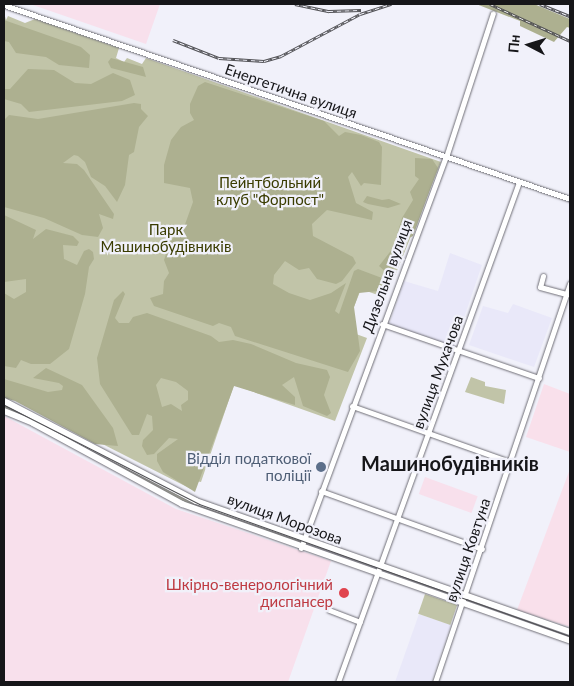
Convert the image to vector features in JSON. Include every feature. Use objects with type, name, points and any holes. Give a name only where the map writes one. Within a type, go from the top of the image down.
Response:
[{"type":"main road","name":"вулиця Морозова","points":[[4,401],[178,493],[466,598],[570,632]]},
{"type":"main road","name":"вулиця Морозова","points":[[4,411],[33,424],[182,504],[301,548],[570,641]]},
{"type":"street","name":"Енергетична вулиця","points":[[4,5],[570,200]]},
{"type":"street","name":"Дизельна вулиця","points":[[301,548],[382,324],[446,157],[493,13]]},
{"type":"street","name":"вулиця Мухачова","points":[[338,682],[399,518],[519,182]]},
{"type":"street","points":[[543,276],[540,287],[567,294]]},
{"type":"street","name":"вулиця Ковтуна","points":[[435,682],[466,598],[570,283]]},
{"type":"street","points":[[382,324],[539,378]]},
{"type":"street","points":[[352,406],[430,432],[510,462]]},
{"type":"street","points":[[321,491],[482,549]]},
{"type":"street","points":[[329,610],[360,622]]},
{"type":"shaded area","points":[[30,4],[160,4],[146,44]]},
{"type":"shaded area","points":[[450,253],[482,265],[454,347],[389,325],[404,281],[438,291]]},
{"type":"shaded area","points":[[513,304],[552,318],[534,367],[469,345],[483,306],[508,313]]},
{"type":"shaded area","points":[[544,384],[570,394],[570,452],[526,437]]},
{"type":"shaded area","points":[[4,416],[176,509],[331,561],[288,682],[4,682]]},
{"type":"shaded area","points":[[570,469],[570,627],[517,610]]},
{"type":"shaded area","points":[[425,477],[478,496],[471,513],[419,494]]},
{"type":"shaded area","points":[[419,614],[451,625],[431,682],[395,682]]},
{"type":"green space","points":[[476,4],[534,4],[570,19],[570,28],[567,27],[554,42],[520,26],[520,21]]},
{"type":"green space","name":"Парк Машинобудівників","points":[[4,13],[6,20],[8,16],[25,23],[35,19],[119,48],[116,58],[124,62],[127,58],[142,64],[146,58],[441,162],[386,298],[361,289],[345,330],[367,338],[335,421],[234,385],[201,482],[196,481],[191,489],[4,394]]},
{"type":"green space","points":[[4,20],[81,47],[90,55],[89,68],[59,65],[46,57],[16,53],[9,42],[4,41]]},
{"type":"green space","points":[[111,58],[143,67],[146,77],[111,68],[108,62]]},
{"type":"green space","points":[[28,69],[54,70],[75,83],[91,84],[113,73],[130,80],[135,95],[122,101],[29,112],[21,104],[4,99],[4,89],[10,89]]},
{"type":"green space","name":"Пейнтбольний клуб \"Форпост\"","points":[[205,82],[324,121],[339,136],[345,132],[361,135],[379,142],[382,147],[381,185],[364,183],[361,186],[352,172],[348,177],[356,203],[373,212],[372,220],[327,210],[312,224],[313,236],[353,257],[356,263],[342,281],[336,284],[317,279],[309,268],[299,270],[285,261],[274,275],[273,284],[289,293],[310,300],[331,293],[346,283],[335,311],[339,314],[354,271],[358,269],[382,278],[387,290],[359,293],[354,307],[360,351],[348,372],[235,336],[231,327],[219,323],[213,326],[154,306],[150,298],[163,294],[164,281],[169,273],[164,260],[171,240],[183,230],[193,202],[190,188],[164,183],[164,165],[171,140],[181,127],[194,120],[190,113],[190,104],[198,86]]},
{"type":"green space","points":[[134,103],[141,104],[141,109],[148,116],[139,127],[134,152],[129,155],[125,185],[117,202],[105,186],[91,177],[85,162],[78,156],[74,155],[63,163],[77,164],[84,170],[114,214],[113,219],[99,214],[103,228],[98,237],[82,235],[44,218],[4,207],[4,120],[9,115],[38,119]]},
{"type":"green space","points":[[415,158],[432,159],[438,168],[413,236],[407,239],[390,276],[379,266],[393,248],[402,218],[413,200],[410,192],[419,179],[415,176]]},
{"type":"green space","points":[[367,196],[382,200],[389,199],[401,204],[388,208],[368,204],[363,202]]},
{"type":"green space","points":[[4,215],[36,230],[33,239],[46,229],[73,236],[79,242],[77,246],[63,245],[64,259],[77,265],[84,251],[89,249],[93,252],[94,259],[89,267],[85,294],[69,349],[50,364],[31,364],[21,360],[16,368],[4,366],[4,293],[14,299],[26,292],[26,279],[4,282]]},
{"type":"green space","points":[[123,291],[125,294],[115,318],[119,323],[129,323],[133,317],[147,313],[211,336],[219,342],[233,340],[251,344],[296,363],[327,370],[330,377],[324,395],[331,413],[327,416],[303,406],[294,377],[282,385],[295,397],[295,405],[234,386],[195,492],[163,472],[157,461],[157,454],[178,439],[169,438],[154,454],[147,455],[142,446],[143,440],[153,430],[152,416],[147,414],[139,435],[132,435],[100,384],[97,358],[114,300]],"holes":[[[161,378],[176,382],[188,391],[188,400],[181,405],[182,411],[171,404],[162,407],[156,385]]]},
{"type":"green space","points":[[46,368],[82,385],[113,428],[118,446],[95,444],[15,401],[4,398],[4,379],[48,392],[62,390],[63,386],[59,383],[33,378]]},
{"type":"green space","points":[[471,377],[485,382],[485,386],[506,390],[504,404],[465,392]]},
{"type":"green space","points":[[4,404],[172,492],[302,540],[300,545],[182,503],[4,409]]},
{"type":"green space","points":[[425,594],[457,605],[450,625],[418,614]]},
{"type":"tram line","points":[[4,405],[199,504],[570,636]]},
{"type":"railway","points":[[295,4],[329,11],[361,10]]},
{"type":"railway","points":[[173,40],[219,58],[264,61],[281,56],[360,14],[391,4]]},
{"type":"railway","points":[[490,4],[570,41]]},
{"type":"railway","points":[[540,4],[570,16]]},
{"type":"place","name":"Відділ податкової поліції","points":[[321,467]]},
{"type":"place","name":"Шкірно-венерологічний диспансер","points":[[344,593]]},
{"type":"district","name":"Машинобудівників","points":[[450,463]]}]
